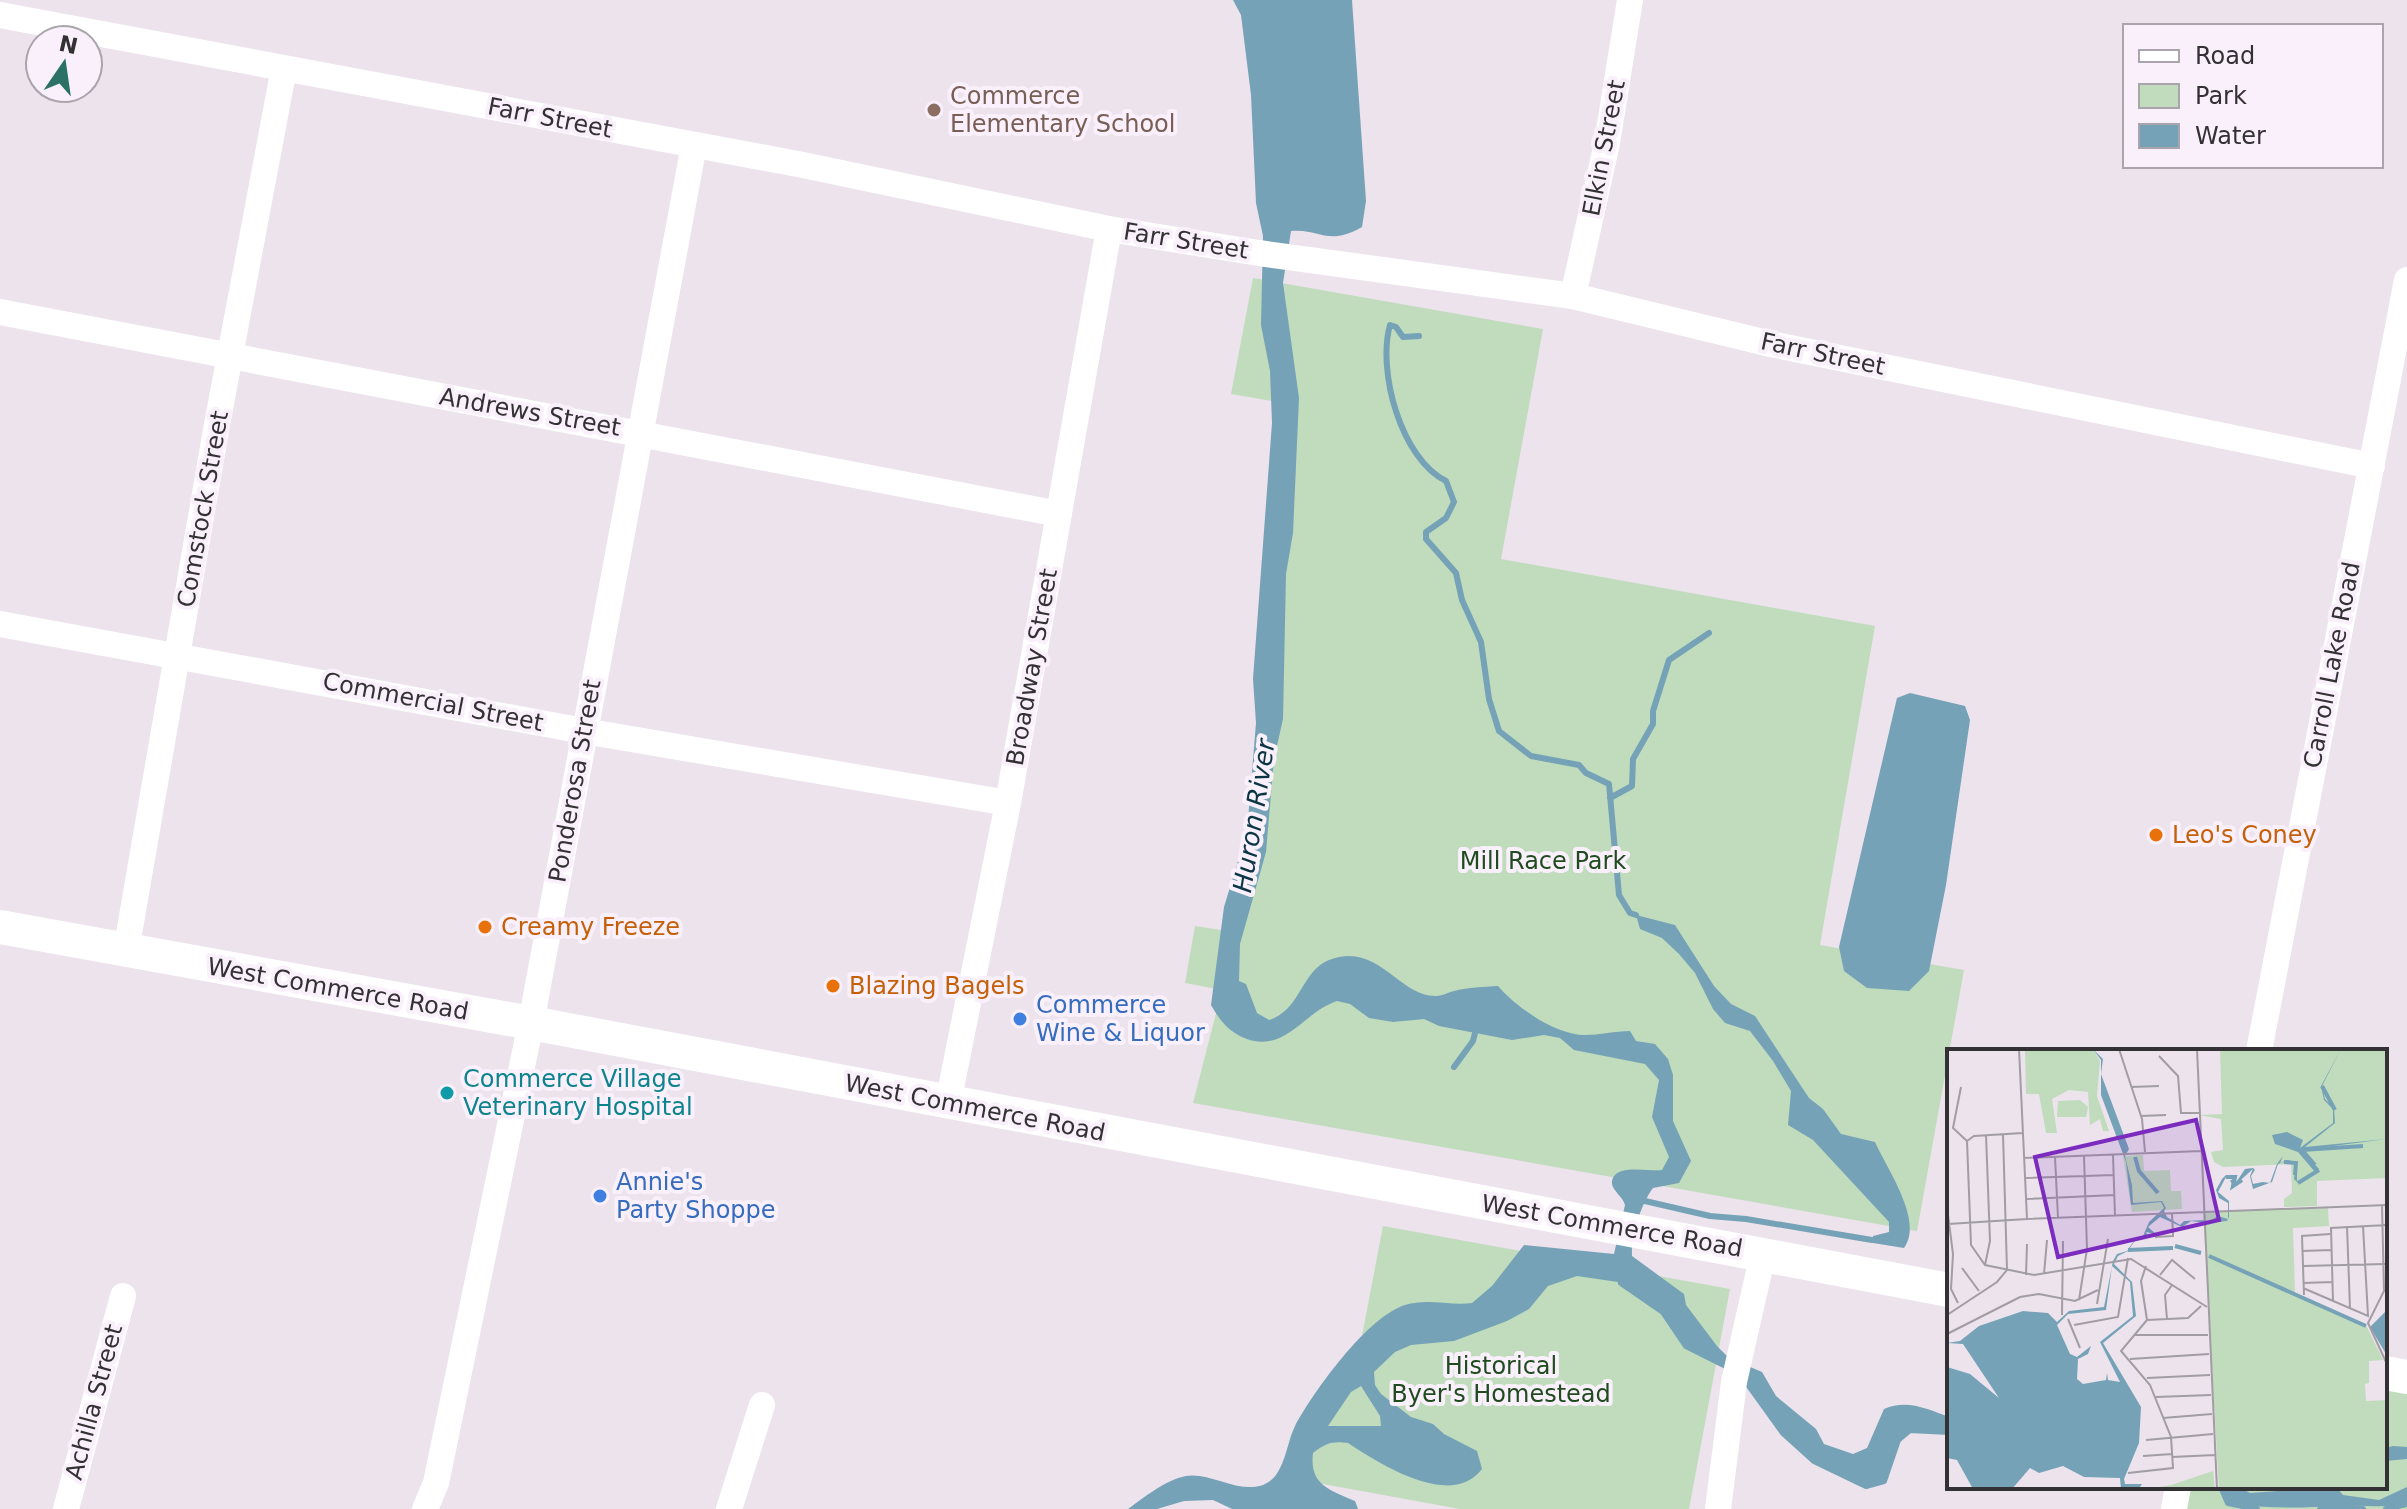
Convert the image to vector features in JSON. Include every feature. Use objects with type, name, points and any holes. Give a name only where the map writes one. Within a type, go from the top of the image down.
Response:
[{"type":"main road","name":"West Commerce Road","points":[[0,927],[531,1023],[1947,1290]]},
{"type":"main road","points":[[2387,1373],[2407,1377]]},
{"type":"street","name":"Elkin Street","points":[[1573,296],[1607,143],[1630,0]]},
{"type":"street","name":"Farr Street","points":[[0,15],[694,145],[1109,229],[1291,258],[1573,296],[1771,344],[2372,466]]},
{"type":"street","name":"Comstock Street","points":[[126,951],[284,68]]},
{"type":"street","name":"Ponderosa Street","points":[[425,1509],[436,1483],[531,1023],[694,145]]},
{"type":"street","name":"Broadway Street","points":[[948,1103],[1008,803],[1109,229]]},
{"type":"street","name":"Carroll Lake Road","points":[[2259,1049],[2407,280]]},
{"type":"street","name":"Andrews Street","points":[[0,312],[1059,514]]},
{"type":"street","name":"Commercial Street","points":[[0,624],[584,731],[1008,803]]},
{"type":"street","points":[[1718,1509],[1734,1382],[1763,1254]]},
{"type":"street","name":"Achilla Street","points":[[66,1509],[123,1296]]},
{"type":"street","points":[[729,1509],[762,1405]]},
{"type":"street","points":[[2174,1509],[2178,1489]]},
{"type":"green space","name":"Mill Race Park","points":[[1253,278],[1543,329],[1501,559],[1875,626],[1820,945],[1964,970],[1950,1049],[1947,1049],[1947,1064],[1917,1231],[1193,1103],[1222,990],[1185,983],[1195,926],[1234,932],[1255,846],[1290,404],[1231,394]]},
{"type":"green space","name":"Historical Byer's Homestead","points":[[1383,1226],[1730,1289],[1689,1509],[1460,1509],[1290,1478],[1361,1341]]},
{"type":"green space","points":[[2387,1377],[2407,1381],[2407,1509],[2174,1509],[2179,1489],[2387,1489]]},
{"type":"water","name":"Huron River","points":[[1233,0],[1352,0],[1366,201],[1362,227],[1350,233],[1332,236],[1291,231],[1283,283],[1299,398],[1293,533],[1286,574],[1283,719],[1274,759],[1266,852],[1240,944],[1239,981],[1246,984],[1257,1013],[1269,1020],[1288,1008],[1320,965],[1346,956],[1362,958],[1424,994],[1439,996],[1465,989],[1498,986],[1526,1011],[1561,1030],[1585,1035],[1630,1031],[1636,1041],[1655,1044],[1668,1059],[1673,1075],[1673,1121],[1691,1161],[1679,1183],[1653,1188],[1635,1230],[1632,1256],[1684,1294],[1686,1305],[1717,1346],[1729,1358],[1762,1372],[1776,1396],[1816,1429],[1824,1444],[1853,1454],[1867,1448],[1884,1409],[1892,1406],[1917,1406],[1947,1416],[1947,1432],[1914,1428],[1898,1440],[1884,1481],[1866,1486],[1814,1461],[1783,1433],[1746,1378],[1686,1346],[1663,1312],[1618,1282],[1577,1276],[1548,1286],[1529,1309],[1507,1321],[1454,1341],[1411,1345],[1395,1352],[1374,1372],[1375,1385],[1381,1394],[1411,1417],[1433,1424],[1444,1434],[1477,1451],[1482,1469],[1469,1480],[1453,1485],[1417,1480],[1348,1443],[1333,1443],[1313,1453],[1314,1472],[1323,1485],[1355,1501],[1358,1509],[1232,1509],[1213,1500],[1184,1501],[1157,1509],[1128,1509],[1163,1485],[1186,1476],[1206,1477],[1250,1487],[1270,1481],[1279,1470],[1295,1426],[1315,1394],[1343,1357],[1374,1324],[1390,1312],[1414,1303],[1472,1303],[1492,1286],[1524,1245],[1614,1254],[1625,1205],[1613,1187],[1613,1177],[1624,1170],[1662,1170],[1669,1157],[1652,1117],[1659,1080],[1645,1064],[1574,1050],[1560,1038],[1544,1035],[1512,1040],[1439,1026],[1424,1019],[1393,1022],[1369,1018],[1350,1004],[1337,1001],[1281,1037],[1257,1041],[1232,1031],[1211,1005],[1224,907],[1247,832],[1256,723],[1253,679],[1272,423],[1270,371],[1261,325],[1263,236],[1256,203],[1251,95],[1241,15]],"holes":[[[1361,1386],[1380,1416],[1381,1426],[1328,1426],[1351,1392]]]},
{"type":"water","points":[[1910,693],[1965,706],[1970,720],[1946,885],[1929,971],[1909,991],[1867,988],[1844,971],[1839,947],[1897,698]]},
{"type":"water","points":[[1636,915],[1675,925],[1714,986],[1731,1004],[1755,1016],[1809,1098],[1823,1109],[1841,1134],[1875,1142],[1907,1210],[1909,1237],[1904,1248],[1873,1243],[1873,1236],[1889,1232],[1889,1222],[1813,1140],[1788,1125],[1791,1091],[1773,1061],[1750,1031],[1725,1023],[1713,1009],[1695,973],[1662,938],[1640,929]]},
{"type":"water","points":[[2407,1447],[2407,1459],[2387,1461],[2387,1448]]},
{"type":"water","points":[[2407,1487],[2407,1504],[2297,1508],[2228,1503],[2222,1489],[2243,1489],[2250,1493],[2338,1489],[2343,1495],[2379,1500]]},
{"type":"waterway","points":[[1419,336],[1403,337],[1396,327],[1390,325],[1387,366],[1396,412],[1405,434],[1416,454],[1430,470],[1446,481],[1454,502],[1446,518],[1426,532],[1426,539],[1456,573],[1462,600],[1481,642],[1489,699],[1499,731],[1531,756],[1579,765],[1586,773],[1609,784],[1619,895],[1630,913],[1636,915]]},
{"type":"waterway","points":[[1610,798],[1632,786],[1633,759],[1653,724],[1653,711],[1669,660],[1709,633]]},
{"type":"waterway","points":[[1454,1067],[1473,1041],[1475,1033]]},
{"type":"waterway","points":[[1645,1201],[1710,1216],[1872,1240]]},
{"type":"waterway","points":[[1621,1283],[1663,1312],[1686,1346],[1726,1366]]},
{"type":"waterway","points":[[1742,1376],[1783,1433],[1814,1461],[1866,1486],[1884,1481],[1898,1440],[1910,1430],[1947,1432]]},
{"type":"waterway","points":[[2222,1489],[2228,1503],[2257,1509]]},
{"type":"waterway","points":[[2386,1509],[2407,1504]]},
{"type":"waterway","points":[[2320,1509],[2338,1506],[2363,1509]]},
{"type":"place","name":"Commerce Elementary School","points":[[934,110]]},
{"type":"place","name":"Leo's Coney","points":[[2156,835]]},
{"type":"place","name":"Creamy Freeze","points":[[485,927]]},
{"type":"place","name":"Blazing Bagels","points":[[833,986]]},
{"type":"place","name":"Commerce Wine & Liquor","points":[[1020,1019]]},
{"type":"place","name":"Commerce Village Veterinary Hospital","points":[[447,1093]]},
{"type":"place","name":"Annie's Party Shoppe","points":[[600,1196]]}]
